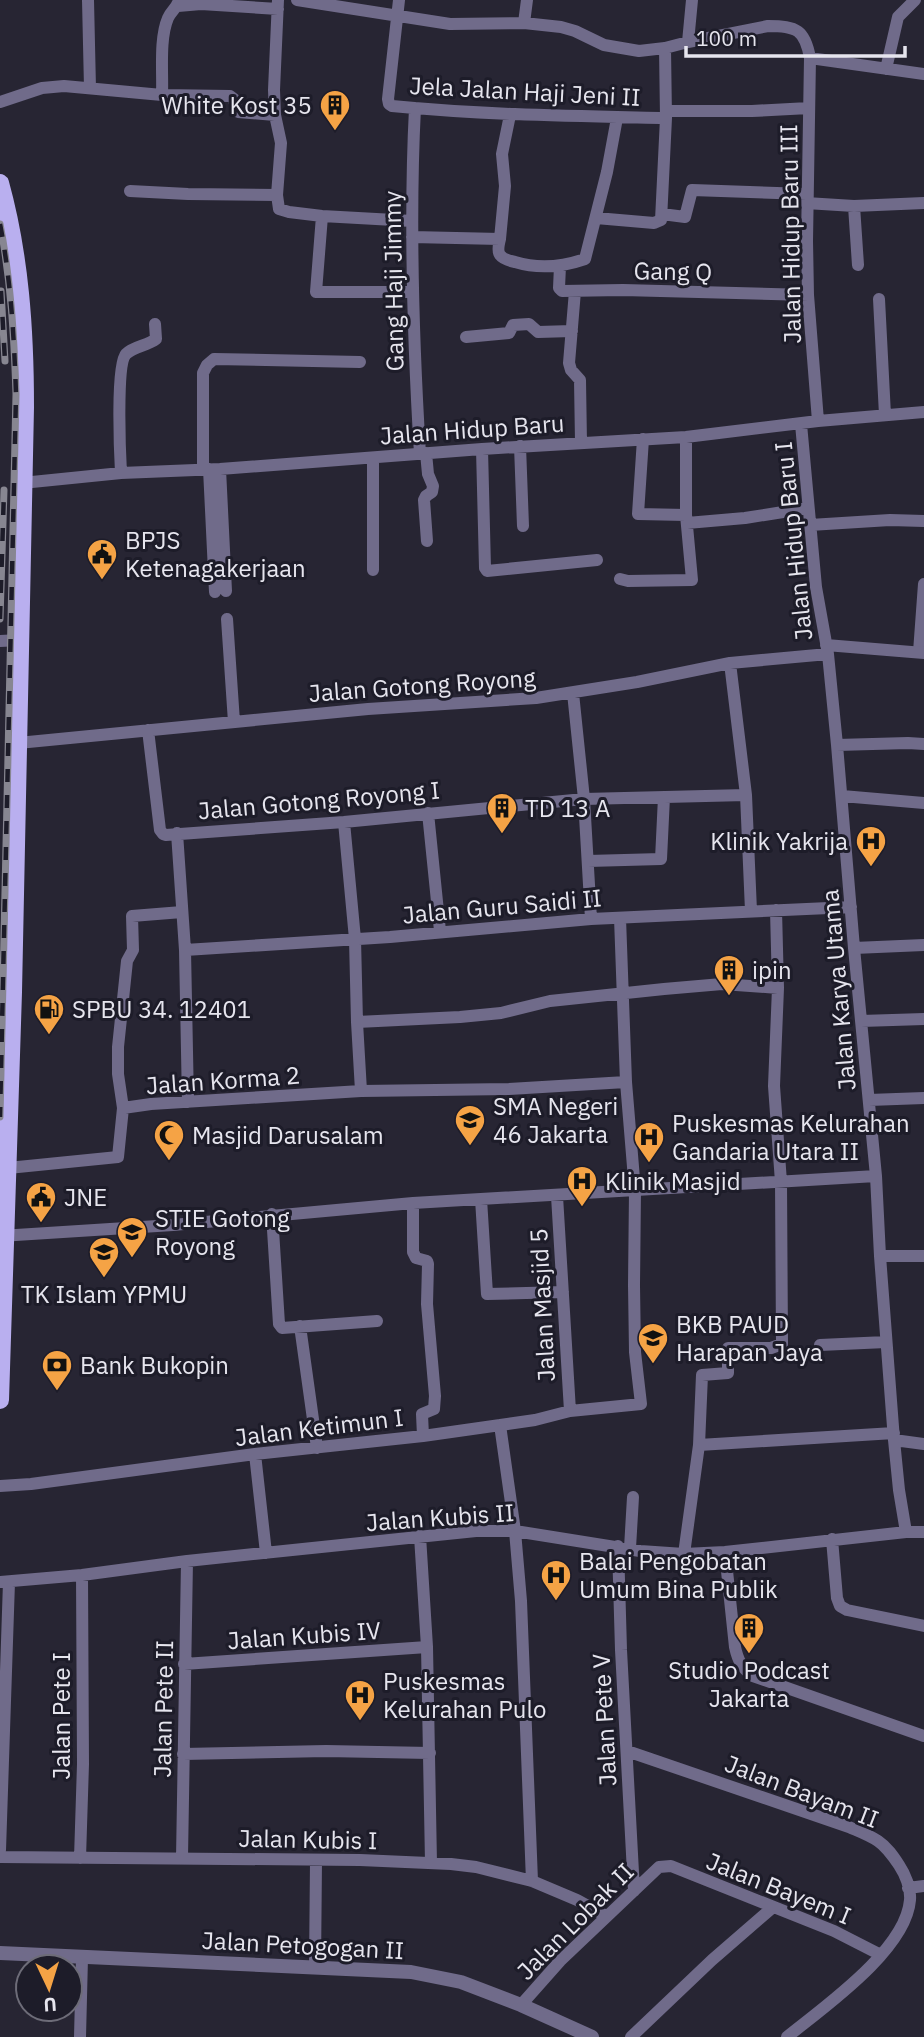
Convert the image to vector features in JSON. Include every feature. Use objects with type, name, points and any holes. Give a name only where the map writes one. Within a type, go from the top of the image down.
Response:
[{"type":"main road","points":[[0,183],[15,248],[22,318],[25,394],[8,1168],[3,1236],[0,1400]]},
{"type":"street","points":[[88,0],[90,88]]},
{"type":"street","points":[[297,0],[450,23],[524,23],[568,28],[604,46],[626,50],[648,51],[688,41],[781,26],[794,29],[806,40],[809,52],[886,69],[924,74]]},
{"type":"street","points":[[397,15],[399,0]]},
{"type":"street","points":[[524,23],[527,0]]},
{"type":"street","points":[[688,41],[692,0]]},
{"type":"street","points":[[886,69],[898,18],[915,0]]},
{"type":"street","points":[[162,95],[165,33],[168,18],[178,3],[278,4],[275,115],[281,143],[278,205],[283,211],[322,216],[412,221]]},
{"type":"street","name":"Jela Jalan Haji Jeni II","points":[[397,15],[389,104],[392,106],[510,115],[617,118],[809,108]]},
{"type":"street","points":[[596,218],[654,223],[659,221],[662,214],[666,48]]},
{"type":"street","name":"Jalan Hidup Baru III","points":[[809,52],[806,198],[808,295],[818,421]]},
{"type":"street","points":[[0,102],[42,88],[64,86],[162,95],[229,96],[234,99],[238,112],[275,115]]},
{"type":"street","name":"Gang Haji Jimmy","points":[[415,108],[412,292],[423,453],[433,486],[432,492],[424,500],[427,541]]},
{"type":"street","points":[[510,115],[502,154],[505,186],[499,251],[504,258],[528,266],[560,266],[585,258],[617,118]]},
{"type":"street","points":[[662,214],[685,217],[692,190],[806,198],[854,206],[924,203]]},
{"type":"street","points":[[130,191],[277,195]]},
{"type":"street","points":[[854,206],[858,265]]},
{"type":"street","points":[[322,216],[316,292],[412,292]]},
{"type":"street","points":[[412,237],[500,239]]},
{"type":"street","points":[[560,266],[560,290],[575,291],[569,363],[570,370],[580,380],[581,443]]},
{"type":"street","name":"Gang Q","points":[[575,291],[808,295]]},
{"type":"street","points":[[879,299],[885,415]]},
{"type":"street","points":[[121,473],[122,362],[126,354],[156,339],[155,324]]},
{"type":"street","points":[[467,337],[509,333],[513,325],[529,324],[538,332],[572,331]]},
{"type":"street","points":[[221,591],[203,373],[214,359],[360,362]]},
{"type":"street","name":"Jalan Hidup Baru","points":[[22,483],[121,473],[686,437],[818,421],[924,412]]},
{"type":"street","name":"Jalan Hidup Baru I","points":[[802,424],[816,587],[827,649]]},
{"type":"street","points":[[620,579],[692,580],[686,519],[686,437]]},
{"type":"street","points":[[643,439],[638,514],[686,519],[745,518],[808,508]]},
{"type":"street","points":[[520,446],[523,526]]},
{"type":"street","points":[[482,449],[487,571],[597,560]]},
{"type":"street","points":[[373,458],[373,570]]},
{"type":"street","points":[[810,525],[890,520],[924,521]]},
{"type":"street","points":[[921,653],[924,584]]},
{"type":"street","points":[[227,619],[234,722]]},
{"type":"street","points":[[0,641],[20,640]]},
{"type":"street","name":"Jalan Gotong Royong","points":[[18,743],[368,709],[536,698],[730,663],[827,649],[921,653]]},
{"type":"street","name":"Jalan Karya Utama","points":[[827,649],[876,1176],[894,1436],[905,1532]]},
{"type":"street","points":[[730,663],[746,795],[751,911]]},
{"type":"street","points":[[572,693],[584,799],[592,919]]},
{"type":"street","name":"Jalan Gotong Royong I","points":[[148,730],[160,830],[166,835],[344,822],[584,799],[746,795]]},
{"type":"street","points":[[837,745],[924,744]]},
{"type":"street","points":[[842,796],[924,803]]},
{"type":"street","points":[[588,860],[661,859],[664,797]]},
{"type":"street","points":[[428,813],[440,931]]},
{"type":"street","points":[[344,822],[355,939],[356,1022],[361,1091]]},
{"type":"street","points":[[177,833],[185,950],[188,1102]]},
{"type":"street","points":[[620,918],[851,907]]},
{"type":"street","points":[[684,1554],[699,1445],[702,1376],[728,1373],[728,1348],[771,1348],[782,1344],[781,1182],[774,1086],[778,988],[776,909]]},
{"type":"street","points":[[122,1108],[118,1048],[127,961],[134,950],[132,916],[182,912]]},
{"type":"street","name":"Jalan Guru Saidi II","points":[[185,950],[620,918],[626,1082],[635,1191],[635,1352],[641,1404]]},
{"type":"street","points":[[854,948],[924,945]]},
{"type":"street","points":[[356,1022],[501,1013],[550,1001],[722,984],[778,988]]},
{"type":"street","points":[[861,1021],[924,1019]]},
{"type":"street","name":"Jalan Korma 2","points":[[8,1168],[118,1157],[122,1108],[361,1091],[495,1089],[626,1082]]},
{"type":"street","points":[[869,1100],[924,1098]]},
{"type":"street","points":[[3,1236],[173,1225],[413,1203],[876,1176]]},
{"type":"street","name":"Jalan Masjid 5","points":[[557,1196],[570,1411]]},
{"type":"street","points":[[481,1199],[487,1294],[563,1292]]},
{"type":"street","points":[[413,1203],[413,1252],[416,1258],[427,1261],[428,1264],[427,1304],[435,1396],[434,1409],[422,1414],[423,1436]]},
{"type":"street","points":[[272,1214],[279,1324],[282,1328],[377,1321]]},
{"type":"street","points":[[880,1256],[924,1256]]},
{"type":"street","points":[[300,1326],[317,1448]]},
{"type":"street","points":[[820,1345],[886,1342]]},
{"type":"street","name":"Jalan Ketimun I","points":[[0,1486],[423,1436],[570,1411],[641,1404]]},
{"type":"street","points":[[500,1425],[521,1601],[532,1881]]},
{"type":"street","points":[[699,1445],[894,1436],[924,1444]]},
{"type":"street","points":[[255,1454],[266,1553]]},
{"type":"street","name":"Jalan Pete V","points":[[633,1497],[624,1547],[620,1638],[634,1891]]},
{"type":"street","name":"Jalan Kubis II","points":[[4,1582],[476,1531],[684,1554],[924,1532]]},
{"type":"street","points":[[419,1536],[427,1647],[431,1863]]},
{"type":"street","points":[[832,1539],[840,1606],[847,1610],[924,1626]]},
{"type":"street","points":[[725,1552],[735,1647],[738,1661],[745,1670],[762,1680],[924,1737]]},
{"type":"street","name":"Jalan Pete II","points":[[182,1858],[187,1561]]},
{"type":"street","name":"Jalan Pete I","points":[[80,1857],[83,1764],[82,1575]]},
{"type":"street","points":[[0,1850],[4,1582]]},
{"type":"street","name":"Jalan Kubis IV","points":[[184,1664],[427,1647]]},
{"type":"street","points":[[183,1754],[326,1751],[430,1753]]},
{"type":"street","name":"Jalan Bayam II","points":[[627,1751],[849,1827],[877,1840],[891,1853],[903,1871],[908,1888]]},
{"type":"street","name":"Jalan Kubis I","points":[[0,1857],[431,1863],[476,1867],[532,1881],[606,1916]]},
{"type":"street","points":[[315,1968],[316,1861]]},
{"type":"street","name":"Jalan Bayem I","points":[[659,1867],[671,1866],[834,1931],[881,1955]]},
{"type":"street","name":"Jalan Lobak II","points":[[521,2005],[560,1961],[659,1867]]},
{"type":"street","points":[[787,2037],[881,1955],[905,1919],[910,1900],[908,1888],[924,1886]]},
{"type":"street","points":[[631,2037],[712,1960],[772,1908]]},
{"type":"street","name":"Jalan Petogogan II","points":[[84,1958],[411,1972],[461,1982],[592,2037]]},
{"type":"railway","points":[[0,224],[7,266],[16,394],[0,1117]]},
{"type":"railway","points":[[1,291],[5,361]]},
{"type":"railway","points":[[0,619],[4,490]]},
{"type":"place","name":"White Kost 35","points":[[335,132]]},
{"type":"place","name":"BPJS Ketenagakerjaan","points":[[102,581]]},
{"type":"place","name":"TD 13 A","points":[[502,835]]},
{"type":"place","name":"Klinik Yakrija","points":[[871,868]]},
{"type":"place","name":"ipin","points":[[729,997]]},
{"type":"place","name":"SPBU 34. 12401","points":[[49,1036]]},
{"type":"place","name":"SMA Negeri 46 Jakarta","points":[[470,1147]]},
{"type":"place","name":"Masjid Darusalam","points":[[169,1162]]},
{"type":"place","name":"Puskesmas Kelurahan Gandaria Utara II","points":[[649,1164]]},
{"type":"place","name":"Klinik Masjid","points":[[582,1208]]},
{"type":"place","name":"JNE","points":[[41,1224]]},
{"type":"place","name":"STIE Gotong Royong","points":[[132,1259]]},
{"type":"place","name":"TK Islam YPMU","points":[[104,1279]]},
{"type":"place","name":"BKB PAUD Harapan Jaya","points":[[653,1365]]},
{"type":"place","name":"Bank Bukopin","points":[[57,1392]]},
{"type":"place","name":"Balai Pengobatan Umum Bina Publik","points":[[556,1602]]},
{"type":"place","name":"Studio Podcast Jakarta","points":[[749,1655]]},
{"type":"place","name":"Puskesmas Kelurahan Pulo","points":[[360,1722]]}]
